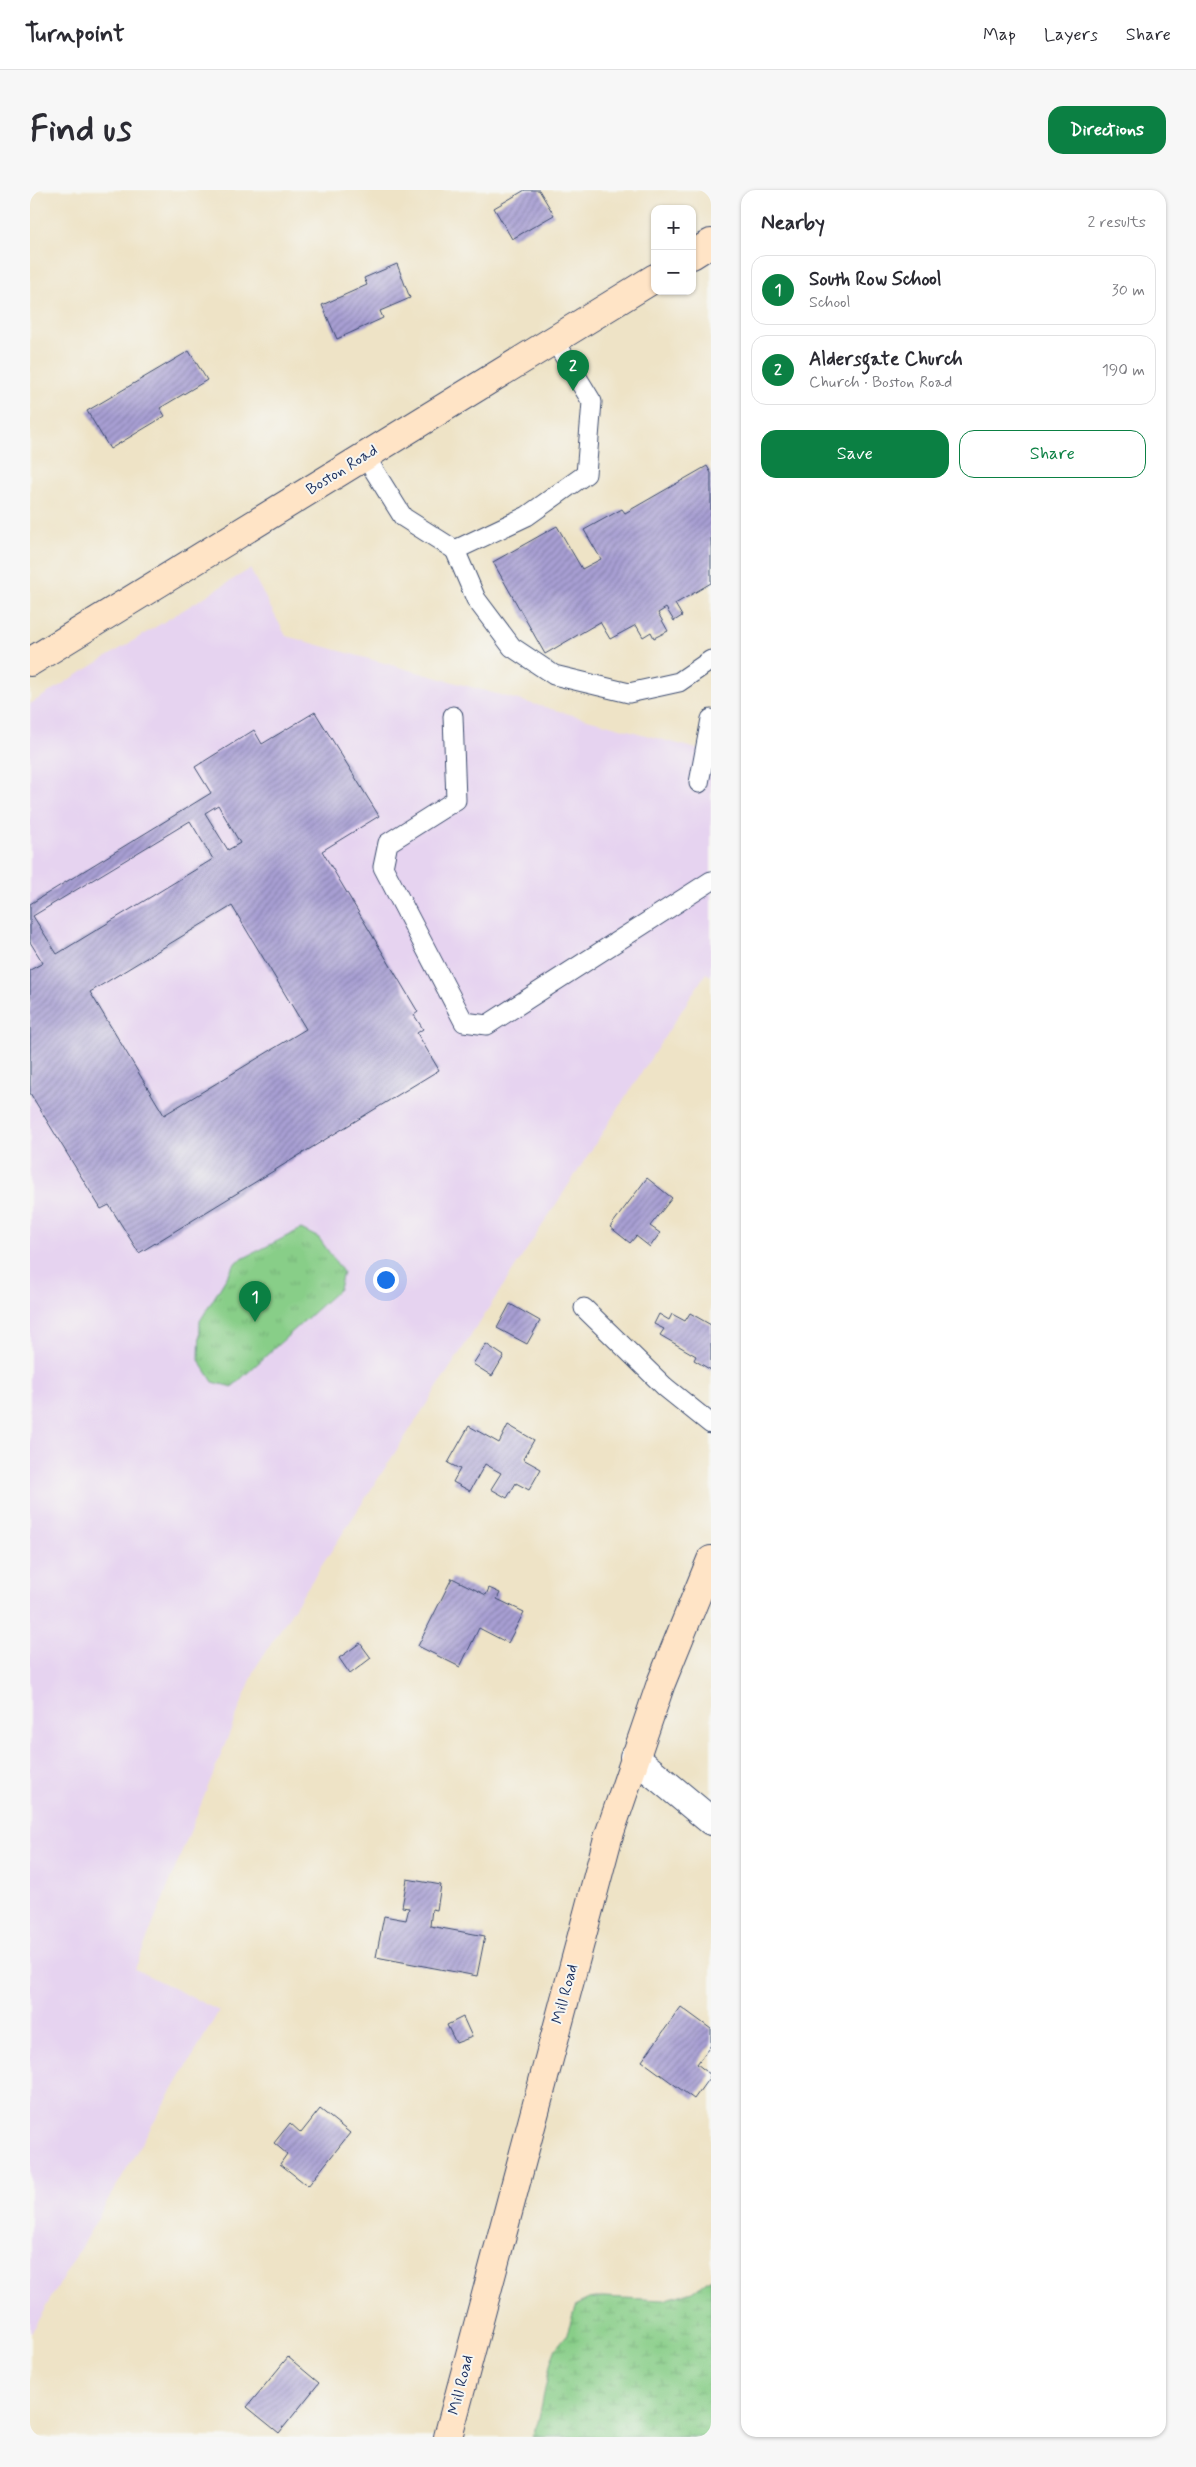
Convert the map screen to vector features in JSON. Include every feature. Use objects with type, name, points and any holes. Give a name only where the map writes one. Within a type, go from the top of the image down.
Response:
[{"type":"main road","points":[[696,252],[711,243]]},
{"type":"main road","name":"Boston Road","points":[[30,662],[651,281]]},
{"type":"main road","name":"Mill Road","points":[[449,2433],[598,1874],[634,1757],[682,1630],[711,1560]]},
{"type":"street","points":[[634,1757],[711,1821]]},
{"type":"lane","points":[[455,550],[527,516],[586,474],[592,402],[555,341]]},
{"type":"lane","points":[[365,456],[403,517],[455,550],[476,599],[512,647],[554,675],[629,693],[679,682],[711,660]]},
{"type":"lane","points":[[453,716],[456,800],[388,843],[383,867],[464,1022],[487,1025],[711,881]]},
{"type":"lane","points":[[699,784],[711,719]]},
{"type":"lane","points":[[584,1308],[665,1386],[711,1424]]},
{"type":"shaded area","points":[[250,569],[286,636],[711,753],[711,976],[706,973],[256,1667],[135,1969],[219,2011],[30,2334],[30,704]]},
{"type":"green space","points":[[301,1229],[319,1238],[343,1272],[339,1289],[232,1387],[213,1382],[199,1360],[200,1321],[236,1262]]},
{"type":"green space","points":[[711,2278],[711,2437],[532,2437],[538,2422],[551,2361],[556,2348],[566,2336],[576,2305],[589,2299],[603,2297],[664,2300],[693,2291]]},
{"type":"building","points":[[525,190],[539,190],[554,215],[512,239],[494,208]]},
{"type":"building","points":[[397,264],[410,298],[380,311],[383,318],[337,339],[322,305],[367,285],[364,278]]},
{"type":"building","points":[[189,351],[207,380],[160,408],[165,416],[110,449],[87,411]]},
{"type":"building","points":[[707,466],[711,473],[711,583],[675,604],[682,616],[674,621],[666,608],[658,613],[668,631],[654,638],[651,632],[643,637],[636,625],[610,639],[600,622],[545,654],[493,562],[557,526],[582,569],[601,559],[584,530],[622,509],[625,513]]},
{"type":"building","points":[[315,712],[379,816],[322,851],[418,1012],[414,1015],[423,1029],[417,1033],[439,1070],[139,1253],[109,1205],[101,1209],[30,1093],[30,970],[43,963],[30,942],[30,904],[211,793],[195,767],[254,730],[262,744]],"holes":[[[218,805],[240,843],[228,850],[205,813]],[[190,821],[213,859],[57,954],[33,916]],[[232,906],[306,1029],[164,1115],[90,992]]]},
{"type":"building","points":[[647,1178],[672,1198],[650,1226],[660,1233],[650,1247],[636,1236],[630,1243],[610,1227]]},
{"type":"building","points":[[510,1304],[540,1321],[527,1344],[497,1328]]},
{"type":"building","points":[[690,1313],[711,1325],[711,1370],[694,1360],[696,1356],[660,1335],[664,1329],[654,1324],[659,1314],[669,1320],[672,1314],[685,1321]]},
{"type":"building","points":[[486,1344],[504,1356],[492,1376],[473,1364]]},
{"type":"building","points":[[508,1425],[534,1440],[523,1459],[541,1469],[529,1490],[516,1483],[507,1498],[491,1489],[501,1473],[485,1464],[470,1491],[453,1482],[460,1469],[448,1463],[469,1426],[499,1443]]},
{"type":"building","points":[[452,1578],[486,1595],[489,1588],[500,1593],[497,1599],[524,1612],[508,1643],[479,1628],[460,1667],[418,1646]]},
{"type":"building","points":[[360,1643],[371,1658],[350,1674],[339,1658]]},
{"type":"building","points":[[407,1879],[441,1885],[437,1910],[432,1909],[430,1926],[485,1936],[477,1976],[376,1957],[384,1916],[406,1920],[409,1908],[402,1907]]},
{"type":"building","points":[[681,2007],[711,2029],[711,2045],[697,2064],[711,2075],[694,2099],[642,2061]]},
{"type":"building","points":[[463,2017],[472,2037],[456,2043],[447,2025]]},
{"type":"building","points":[[320,2109],[350,2133],[308,2186],[280,2164],[287,2154],[274,2143],[290,2123],[301,2133]]},
{"type":"building","points":[[288,2357],[319,2383],[279,2433],[247,2407]]},
{"type":"place","name":"Aldersgate Church","points":[[573,391]]},
{"type":"place","name":"South Row School","points":[[255,1322]]}]
